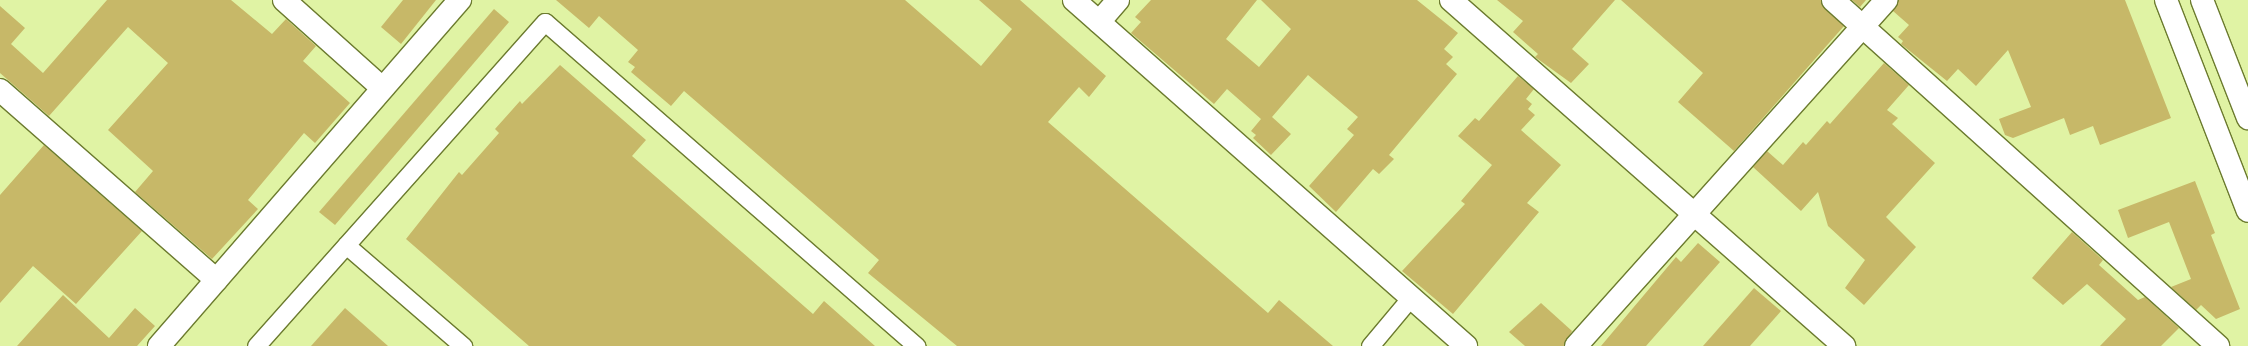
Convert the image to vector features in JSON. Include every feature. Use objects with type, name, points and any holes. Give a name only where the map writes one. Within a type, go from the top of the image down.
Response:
[{"type":"street","points":[[284,0],[382,88]]},
{"type":"street","points":[[159,346],[460,0]]},
{"type":"street","points":[[1074,0],[1466,346]]},
{"type":"street","points":[[1099,22],[1118,0]]},
{"type":"street","points":[[1451,0],[1844,346]]},
{"type":"street","points":[[1832,0],[2218,346]]},
{"type":"street","points":[[1576,346],[1886,0]]},
{"type":"street","points":[[2166,0],[2248,211]]},
{"type":"street","points":[[2202,0],[2248,118]]},
{"type":"street","points":[[0,90],[216,280]]},
{"type":"lane","points":[[256,346],[546,22],[916,346]]},
{"type":"lane","points":[[346,245],[463,346]]},
{"type":"lane","points":[[1370,346],[1411,297]]},
{"type":"building","points":[[107,0],[231,0],[272,34],[286,19],[316,46],[303,61],[350,103],[315,143],[304,133],[248,200],[258,209],[212,259],[135,192],[153,171],[108,130],[168,63],[128,27],[49,116],[0,73],[0,6],[25,28],[11,44],[43,73]]},
{"type":"building","points":[[403,0],[436,0],[401,44],[381,27]]},
{"type":"building","points":[[556,0],[905,0],[981,66],[1012,29],[979,0],[1020,0],[1106,76],[1089,97],[1079,87],[1048,122],[1268,313],[1279,300],[1333,346],[957,346],[868,273],[879,260],[684,91],[671,106],[631,72],[635,67],[628,62],[638,50],[599,16],[589,28]]},
{"type":"building","points":[[1151,0],[1257,0],[1226,39],[1259,67],[1291,29],[1261,0],[1417,0],[1458,33],[1444,49],[1453,57],[1446,64],[1457,74],[1389,155],[1394,159],[1379,174],[1373,169],[1336,212],[1309,186],[1354,135],[1347,129],[1358,117],[1308,75],[1272,117],[1291,134],[1271,155],[1253,138],[1256,135],[1251,131],[1261,119],[1227,89],[1214,104],[1131,33],[1141,22],[1135,17]]},
{"type":"building","points":[[1497,0],[1615,0],[1572,49],[1589,64],[1571,83],[1535,57],[1538,54],[1513,32],[1523,21]]},
{"type":"building","points":[[1621,0],[1821,0],[1825,9],[1844,26],[1734,151],[1678,102],[1703,73]]},
{"type":"building","points":[[1852,0],[1866,0],[1860,7]]},
{"type":"building","points":[[1898,0],[2125,0],[2171,118],[2100,145],[2093,126],[2070,135],[2064,118],[2013,138],[2005,135],[1999,119],[2031,107],[2008,50],[1976,86],[1958,69],[1947,81],[1901,44],[1903,41],[1898,37],[1909,25],[1893,11]]},
{"type":"building","points":[[494,9],[509,22],[335,225],[319,212]]},
{"type":"building","points":[[1884,63],[1909,85],[1887,110],[1898,118],[1892,124],[1935,163],[1886,217],[1916,247],[1864,305],[1845,288],[1865,260],[1828,226],[1818,192],[1801,211],[1753,167],[1767,151],[1783,165],[1803,142],[1806,145],[1827,121],[1830,124]]},
{"type":"building","points":[[560,65],[646,140],[632,156],[813,314],[824,301],[875,346],[529,346],[406,239],[459,172],[462,175],[499,133],[495,129],[520,101],[522,104]]},
{"type":"building","points":[[1518,76],[1534,89],[1526,99],[1532,104],[1528,109],[1535,115],[1521,130],[1561,165],[1527,203],[1539,212],[1453,314],[1402,271],[1465,204],[1461,201],[1492,165],[1458,136],[1475,118],[1479,121]]},
{"type":"building","points":[[44,145],[142,231],[76,304],[33,266],[0,303],[0,195]]},
{"type":"building","points":[[2195,181],[2215,233],[2211,235],[2240,309],[2216,319],[2201,305],[2196,310],[2171,287],[2191,279],[2169,222],[2128,238],[2118,210]]},
{"type":"building","points":[[2072,232],[2103,260],[2099,265],[2138,300],[2145,297],[2179,328],[2161,346],[2100,346],[2126,319],[2087,284],[2063,305],[2032,278]]},
{"type":"building","points":[[1698,243],[1720,262],[1646,346],[1601,346],[1676,257],[1681,262]]},
{"type":"building","points":[[1754,288],[1781,311],[1750,346],[1703,346]]},
{"type":"building","points":[[63,295],[109,338],[135,308],[155,326],[137,346],[17,346]]},
{"type":"building","points":[[1541,303],[1572,331],[1564,346],[1525,346],[1509,332]]},
{"type":"building","points":[[345,308],[388,346],[311,346]]}]
